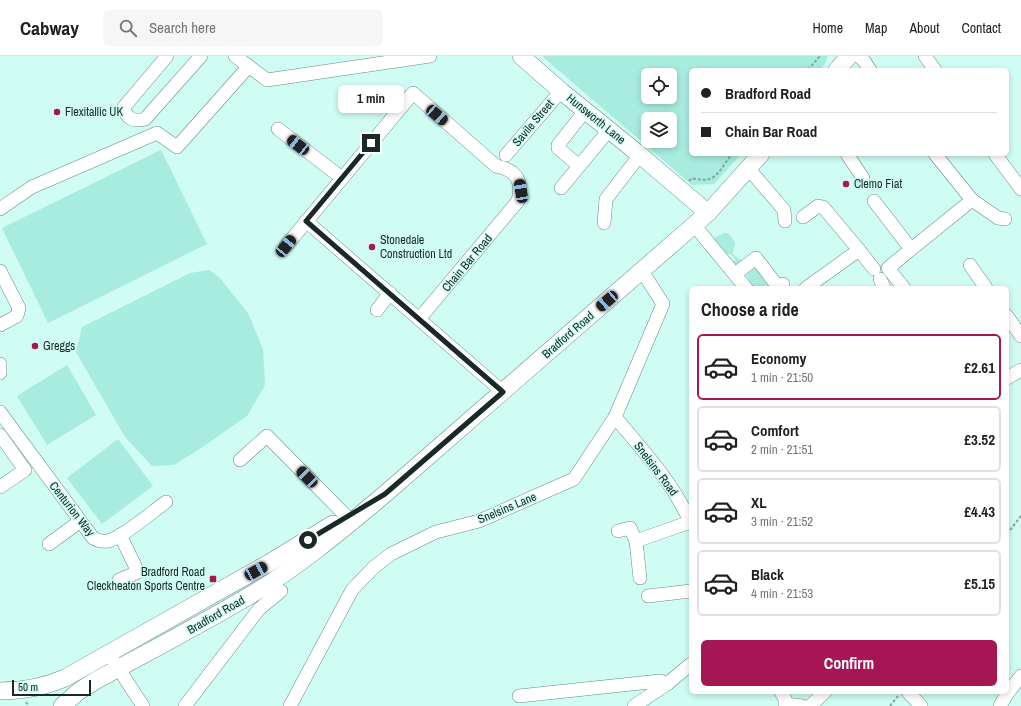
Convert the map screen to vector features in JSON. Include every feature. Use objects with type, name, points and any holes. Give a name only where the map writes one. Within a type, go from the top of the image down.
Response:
[{"type":"main road","name":"Hunsworth Lane","points":[[526,57],[561,91],[610,130],[708,213]]},
{"type":"main road","name":"Bradford Road","points":[[62,706],[79,691],[255,592],[329,540],[385,494],[708,213],[759,156]]},
{"type":"main road","name":"Bradford Road","points":[[0,691],[23,690],[50,685],[65,678],[269,563],[385,494]]},
{"type":"street","points":[[167,56],[124,107],[126,116],[130,119],[140,120],[145,118],[201,56]]},
{"type":"street","points":[[235,56],[267,80],[359,61],[430,56]]},
{"type":"street","points":[[926,56],[934,68]]},
{"type":"street","points":[[847,60],[864,61],[869,68]]},
{"type":"street","points":[[0,209],[32,187],[157,133],[177,147],[249,66]]},
{"type":"street","name":"Savile Street","points":[[506,155],[561,91]]},
{"type":"street","name":"Chain Bar Road","points":[[342,178],[413,93],[496,166],[506,168],[519,180],[521,191],[518,201],[514,207],[420,318]]},
{"type":"street","points":[[579,166],[558,148],[558,145],[585,111]]},
{"type":"street","points":[[278,129],[342,178],[286,246]]},
{"type":"street","points":[[561,188],[610,130]]},
{"type":"street","points":[[604,223],[606,199],[640,155]]},
{"type":"street","points":[[848,156],[863,178]]},
{"type":"street","points":[[937,156],[972,200],[998,218],[1005,219]]},
{"type":"street","points":[[997,156],[1021,190]]},
{"type":"street","points":[[748,168],[784,210],[785,220]]},
{"type":"street","points":[[902,286],[888,268],[972,200]]},
{"type":"street","points":[[874,201],[911,249]]},
{"type":"street","points":[[803,217],[818,206],[823,207],[858,250],[879,279]]},
{"type":"street","points":[[306,221],[420,318],[503,392]]},
{"type":"street","points":[[694,225],[745,286]]},
{"type":"street","points":[[809,286],[858,250]]},
{"type":"street","points":[[736,274],[756,258],[777,286]]},
{"type":"street","points":[[970,265],[985,286]]},
{"type":"street","points":[[0,271],[19,308],[18,316],[0,325]]},
{"type":"street","name":"Snelsins Lane","points":[[290,706],[352,590],[374,566],[391,554],[436,532],[480,521],[574,479],[615,417],[663,304],[642,271]]},
{"type":"street","points":[[377,310],[390,293]]},
{"type":"street","points":[[1009,319],[1021,336]]},
{"type":"street","points":[[0,364],[0,373]]},
{"type":"street","points":[[1009,377],[1021,370]]},
{"type":"street","name":"Snelsins Road","points":[[615,417],[662,473],[683,505],[689,518]]},
{"type":"street","name":"Centurion Way","points":[[2,419],[79,522],[93,538],[100,542],[108,541],[120,535],[166,502]]},
{"type":"street","points":[[0,435],[25,470],[0,487]]},
{"type":"street","points":[[240,460],[266,436],[346,516]]},
{"type":"street","points":[[48,544],[79,522]]},
{"type":"street","points":[[636,542],[689,524]]},
{"type":"street","points":[[618,531],[630,528],[636,542],[640,578]]},
{"type":"street","points":[[120,535],[138,572],[120,580]]},
{"type":"street","points":[[648,596],[689,590]]},
{"type":"street","name":"Bradford Road","points":[[185,706],[259,609],[281,592]]},
{"type":"street","points":[[109,654],[143,706]]},
{"type":"street","points":[[634,706],[667,684],[689,666]]},
{"type":"street","points":[[1009,691],[1021,676]]},
{"type":"street","points":[[519,696],[660,681],[667,684]]},
{"type":"street","points":[[782,694],[786,705],[802,706]]},
{"type":"street","points":[[810,706],[823,694]]},
{"type":"street","points":[[910,694],[921,706]]},
{"type":"street","points":[[1000,706],[1007,694]]},
{"type":"path","points":[[810,68],[820,56]]},
{"type":"path","points":[[688,182],[692,178],[705,181],[714,177],[730,156]]},
{"type":"path","points":[[1009,531],[1021,516]]},
{"type":"path","points":[[890,706],[894,701]]},
{"type":"green space","points":[[828,56],[825,64],[821,68],[689,68],[689,156],[739,156],[714,184],[692,185],[649,148],[677,148],[677,112],[641,112],[641,141],[543,57]]},
{"type":"green space","points":[[161,150],[207,244],[48,323],[2,228]]},
{"type":"green space","points":[[724,233],[728,233],[735,242],[733,254],[744,261],[757,261],[777,286],[752,286],[746,270],[740,272],[732,262],[736,260],[731,254],[722,255],[714,243],[714,238]]},
{"type":"green space","points":[[209,270],[219,277],[248,313],[263,349],[265,385],[247,416],[174,465],[152,466],[125,437],[76,352],[82,327],[190,273]]},
{"type":"green space","points":[[67,365],[96,415],[47,445],[17,396]]},
{"type":"green space","points":[[118,439],[153,486],[102,524],[67,478]]},
{"type":"place","name":"Flexitallic UK","points":[[57,112]]},
{"type":"place","name":"Clemo Fiat","points":[[846,184]]},
{"type":"place","name":"Stonedale Construction Ltd","points":[[372,247]]},
{"type":"place","name":"Greggs","points":[[35,346]]},
{"type":"place","name":"Bradford Road Cleckheaton Sports Centre","points":[[213,579]]},
{"type":"route","points":[[308,540],[385,494],[503,392],[420,318],[306,221],[371,143]]}]
